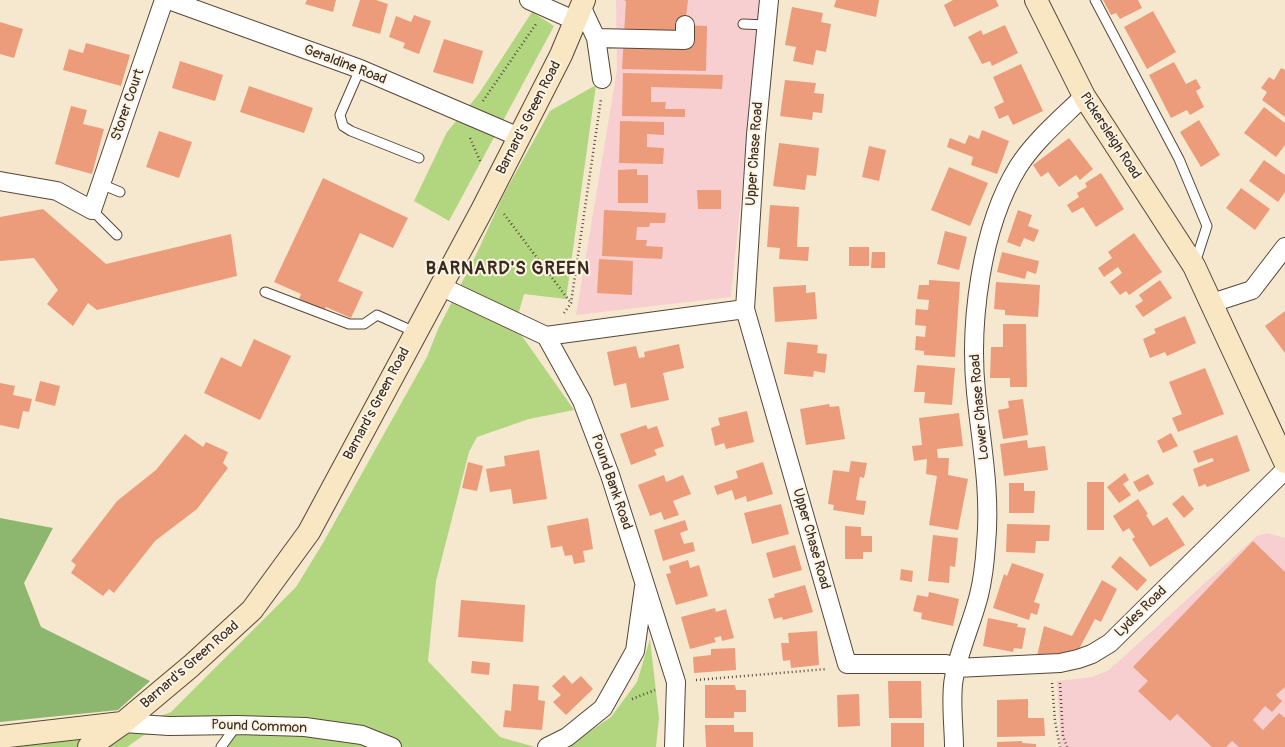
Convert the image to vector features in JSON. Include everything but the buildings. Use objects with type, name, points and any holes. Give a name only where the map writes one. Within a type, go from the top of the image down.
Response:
[{"type":"main road","name":"Pickersleigh Road","points":[[1036,0],[1084,96],[1194,266],[1285,462]]},
{"type":"main road","name":"Barnard's Green Road","points":[[89,747],[123,723],[191,666],[252,610],[309,532],[415,332],[442,287],[561,55],[581,10]]},
{"type":"main road","points":[[0,737],[123,723]]},
{"type":"street","name":"Storer Court","points":[[92,210],[164,0]]},
{"type":"street","name":"Geraldine Road","points":[[168,0],[360,69],[519,136]]},
{"type":"street","points":[[529,0],[547,8],[581,10],[596,38],[602,79]]},
{"type":"street","name":"Upper Chase Road","points":[[769,0],[756,135],[744,309],[847,664]]},
{"type":"street","points":[[596,38],[685,40],[685,25]]},
{"type":"street","name":"Lower Chase Road","points":[[954,747],[953,680],[979,594],[986,544],[988,493],[976,391],[975,343],[982,267],[992,228],[1003,199],[1018,167],[1038,142],[1084,96]]},
{"type":"street","points":[[0,182],[57,191],[92,210]]},
{"type":"street","points":[[1212,303],[1252,290],[1285,247]]},
{"type":"street","points":[[442,287],[546,336],[744,309]]},
{"type":"street","name":"Pound Bank Road","points":[[546,336],[582,401],[610,474],[645,581],[676,682],[674,747]]},
{"type":"street","name":"Lydes Road","points":[[956,668],[1055,663],[1078,659],[1092,654],[1110,643],[1285,470]]},
{"type":"street","points":[[547,747],[567,737],[603,708],[635,651],[645,581]]},
{"type":"street","points":[[847,664],[946,664],[956,668]]},
{"type":"street","name":"Pound Common","points":[[123,723],[168,726],[237,725],[305,727],[362,735],[392,747]]},
{"type":"lane","points":[[1095,0],[1179,159],[1206,226],[1194,266]]},
{"type":"lane","points":[[743,24],[767,25]]},
{"type":"lane","points":[[360,69],[340,115],[343,126],[351,132],[419,158]]},
{"type":"lane","points":[[101,184],[120,192]]},
{"type":"lane","points":[[92,210],[117,235]]},
{"type":"lane","points":[[265,292],[349,324],[364,324],[377,315],[415,332]]},
{"type":"lane","points":[[221,747],[237,725]]},
{"type":"path","points":[[472,117],[547,8]]},
{"type":"path","points":[[546,336],[571,303],[602,79]]},
{"type":"path","points":[[1055,663],[1055,721],[1060,747]]},
{"type":"path","points":[[1055,663],[1063,736],[1067,747]]},
{"type":"path","points":[[676,682],[825,670],[847,664]]},
{"type":"shaded area","points":[[616,0],[761,0],[731,297],[576,315],[617,70]]},
{"type":"shaded area","points":[[1267,533],[1285,538],[1285,747],[1061,747],[1057,681],[1092,677],[1109,670],[1257,536]]},
{"type":"green space","points":[[532,12],[554,26],[449,221],[414,201],[447,132],[478,95]]},
{"type":"green space","points":[[596,85],[566,299],[524,294],[515,326],[574,410],[529,419],[477,437],[469,452],[436,581],[428,661],[500,737],[535,747],[229,747],[222,735],[144,735],[127,747],[4,747],[113,735],[171,712],[296,587],[323,543],[427,357],[438,329],[476,255],[504,194],[550,111]]},
{"type":"green space","points":[[0,518],[53,528],[24,583],[41,627],[150,681],[118,710],[0,722]]},
{"type":"green space","points":[[650,639],[659,718],[656,747],[567,747],[611,717],[637,682]]},
{"type":"district","name":"BARNARD'S GREEN","points":[[508,269]]}]
